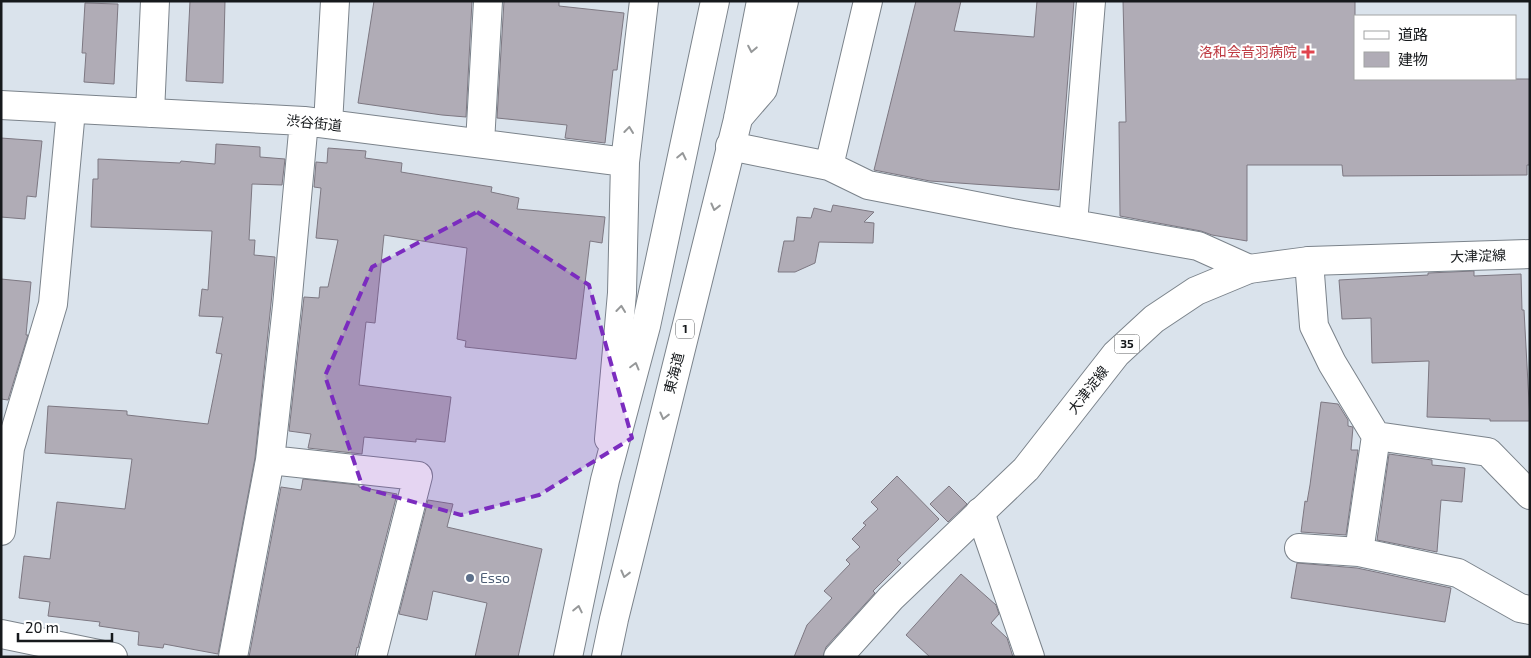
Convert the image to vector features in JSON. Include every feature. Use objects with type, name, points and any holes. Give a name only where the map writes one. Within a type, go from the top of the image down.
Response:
[{"type":"main road","points":[[150,113],[155,1]]},
{"type":"main road","points":[[233,657],[270,460],[288,306],[335,1]]},
{"type":"main road","points":[[480,143],[488,1]]},
{"type":"main road","points":[[605,480],[622,293],[625,162],[644,1]]},
{"type":"main road","points":[[568,657],[605,480],[646,326],[715,1]]},
{"type":"main road","name":"東海道","points":[[606,657],[616,609],[738,118],[761,1]]},
{"type":"main road","points":[[738,118],[763,89],[784,1]]},
{"type":"main road","points":[[829,166],[868,1]]},
{"type":"main road","points":[[1073,224],[1091,1]]},
{"type":"main road","name":"渋谷街道","points":[[1,105],[316,122],[625,162]]},
{"type":"main road","points":[[1,531],[10,448],[53,304],[71,110]]},
{"type":"main road","points":[[730,146],[829,166],[868,185],[1198,246],[1249,269]]},
{"type":"main road","name":"大津淀線","points":[[838,657],[891,598],[1026,469],[1116,354],[1154,319],[1196,291],[1249,269],[1309,261],[1530,254]]},
{"type":"main road","points":[[1309,261],[1314,326],[1332,363],[1376,436],[1359,552]]},
{"type":"main road","points":[[1376,436],[1488,452],[1530,495]]},
{"type":"main road","points":[[270,460],[418,476],[372,657]]},
{"type":"main road","points":[[980,512],[1030,657]]},
{"type":"main road","points":[[1299,548],[1359,552],[1458,573],[1520,608],[1530,610]]},
{"type":"main road","points":[[1,634],[75,653],[113,657]]},
{"type":"highlighted area","points":[[477,212],[589,285],[632,438],[539,495],[461,515],[363,488],[325,376],[372,267]]},
{"type":"building","points":[[190,1],[225,1],[223,83],[186,81]]},
{"type":"building","points":[[374,1],[472,1],[466,117],[358,103]]},
{"type":"building","points":[[504,1],[559,1],[559,6],[624,13],[617,70],[613,70],[605,143],[565,138],[567,125],[497,118]]},
{"type":"building","points":[[916,1],[961,1],[954,31],[1034,37],[1037,1],[1074,1],[1059,190],[930,181],[874,170]]},
{"type":"building","points":[[1123,1],[1355,1],[1354,80],[1530,79],[1530,165],[1527,165],[1527,175],[1343,176],[1342,165],[1247,165],[1247,241],[1120,216],[1119,122],[1126,122]]},
{"type":"building","points":[[85,3],[118,4],[114,84],[84,82],[86,53],[82,53]]},
{"type":"building","points":[[1,138],[42,141],[36,197],[27,196],[25,219],[1,217]]},
{"type":"building","points":[[216,144],[260,147],[260,157],[285,159],[282,185],[252,184],[249,240],[255,240],[254,255],[275,257],[255,458],[218,654],[164,644],[163,648],[138,645],[139,632],[99,626],[100,622],[48,616],[50,602],[19,598],[24,556],[50,559],[57,502],[125,509],[132,459],[45,453],[48,406],[127,411],[127,415],[208,424],[222,354],[216,353],[223,317],[199,316],[202,289],[208,290],[212,231],[91,227],[93,179],[98,179],[98,159],[180,163],[181,161],[215,164]]},
{"type":"building","points":[[328,148],[366,151],[365,158],[402,163],[401,172],[492,187],[491,192],[519,198],[517,209],[605,217],[602,243],[590,241],[576,359],[465,347],[466,341],[457,339],[467,248],[384,235],[375,323],[366,322],[359,385],[451,397],[445,442],[416,439],[416,442],[364,437],[362,454],[308,448],[311,434],[289,431],[304,297],[319,298],[320,287],[328,287],[338,240],[316,238],[321,188],[314,187],[316,162],[327,163]]},
{"type":"building","points":[[833,205],[874,212],[864,222],[874,223],[873,243],[819,242],[815,263],[795,272],[778,272],[784,241],[794,241],[797,217],[811,218],[814,208],[831,212]]},
{"type":"building","points":[[1474,271],[1474,276],[1521,274],[1530,421],[1490,421],[1490,419],[1427,417],[1429,361],[1372,363],[1371,318],[1342,319],[1339,280]]},
{"type":"building","points":[[1,279],[31,282],[26,335],[28,335],[8,400],[1,399]]},
{"type":"building","points":[[1321,402],[1338,404],[1348,420],[1348,426],[1353,427],[1351,450],[1358,450],[1346,535],[1301,532],[1305,501],[1307,502],[1310,485]]},
{"type":"building","points":[[1389,454],[1432,460],[1432,465],[1465,468],[1462,502],[1441,500],[1437,552],[1377,540]]},
{"type":"building","points":[[897,476],[939,519],[897,560],[901,563],[873,591],[875,593],[826,647],[823,657],[794,657],[807,625],[832,598],[824,591],[850,564],[846,560],[860,547],[852,539],[866,525],[863,523],[878,509],[871,502]]},
{"type":"building","points":[[303,479],[359,485],[359,487],[397,494],[358,648],[355,657],[249,657],[281,487],[301,490]]},
{"type":"building","points":[[949,486],[967,504],[948,522],[930,504]]},
{"type":"building","points":[[428,500],[453,504],[447,527],[542,549],[518,657],[475,657],[487,603],[433,591],[427,620],[399,614]]},
{"type":"building","points":[[1297,563],[1357,568],[1451,588],[1445,622],[1291,598]]},
{"type":"building","points":[[961,574],[996,605],[999,614],[991,623],[1007,638],[1013,657],[930,657],[906,635]]},
{"type":"place","name":"洛和会音羽病院","points":[[1308,52]]},
{"type":"place","name":"Esso","points":[[470,578]]}]
